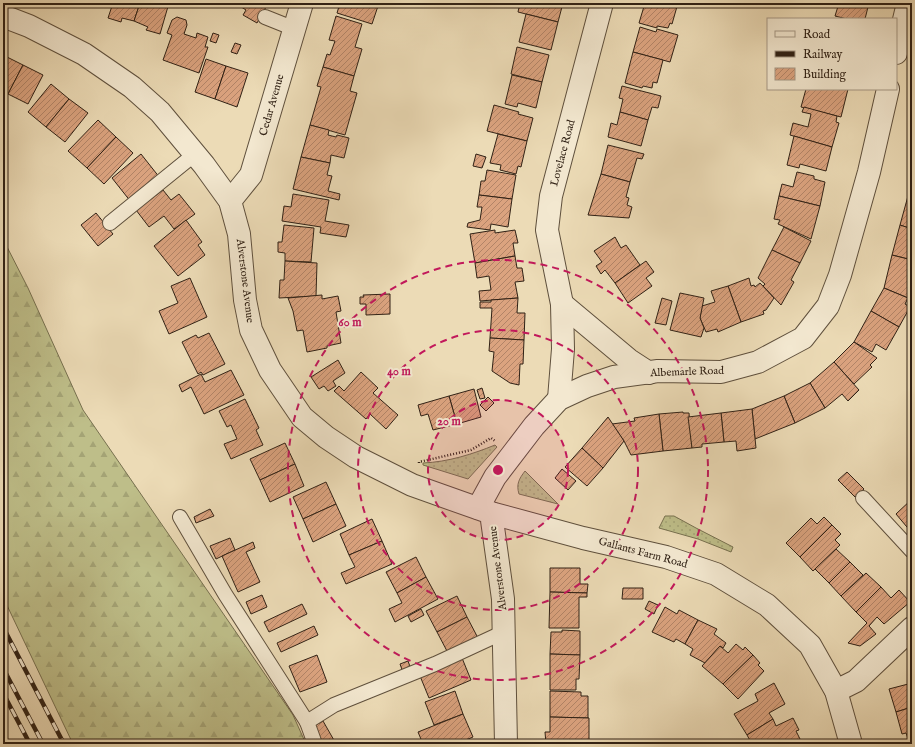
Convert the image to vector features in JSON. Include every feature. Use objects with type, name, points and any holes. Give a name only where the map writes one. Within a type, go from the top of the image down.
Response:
[{"type":"street","name":"Cedar Avenue","points":[[230,201],[251,176],[302,3]]},
{"type":"street","name":"Lovelace Road","points":[[560,399],[563,349],[562,304],[547,230],[549,210],[551,196],[602,3]]},
{"type":"street","points":[[897,50],[908,3]]},
{"type":"street","name":"Alverstone Avenue","points":[[3,16],[29,26],[84,54],[132,87],[160,112],[204,165],[230,201],[239,234],[245,300],[251,330],[270,370],[302,417],[326,437],[356,457],[412,485],[484,511],[503,599],[506,744]]},
{"type":"street","name":"Albemarle Road","points":[[484,511],[495,477],[534,426],[560,399],[587,386],[614,377],[658,371],[721,372],[758,362],[803,338],[828,306],[840,275],[868,172],[888,90]]},
{"type":"street","points":[[562,304],[629,360],[649,372]]},
{"type":"street","name":"Gallants Farm Road","points":[[484,511],[583,538],[666,557],[716,574],[767,605],[810,645],[836,691],[851,744]]},
{"type":"street","points":[[836,691],[856,681],[912,628]]},
{"type":"lane","points":[[265,17],[295,29]]},
{"type":"lane","points":[[110,223],[195,154]]},
{"type":"lane","points":[[863,498],[912,551]]},
{"type":"lane","points":[[180,517],[225,594],[307,722],[315,744]]},
{"type":"lane","points":[[307,722],[334,705],[435,664],[504,632]]},
{"type":"path","points":[[412,485],[419,462],[471,450],[491,438],[514,452]]},
{"type":"green space","points":[[3,239],[28,288],[83,410],[293,715],[306,744],[73,744],[3,597]]},
{"type":"green space","points":[[495,445],[497,447],[468,479],[423,465],[423,463],[460,457]]},
{"type":"green space","points":[[525,471],[558,504],[519,494],[519,482]]},
{"type":"green space","points":[[665,516],[674,516],[733,547],[731,552],[698,539],[659,528]]},
{"type":"building","points":[[113,3],[140,3],[134,21],[122,18],[121,22],[108,18]]},
{"type":"building","points":[[140,3],[169,3],[160,34],[146,30],[148,27],[134,21]]},
{"type":"building","points":[[235,3],[258,3],[266,7],[257,23],[243,15],[246,10]]},
{"type":"building","points":[[340,3],[379,3],[372,24],[337,13]]},
{"type":"building","points":[[520,3],[563,3],[558,22],[518,12]]},
{"type":"building","points":[[645,3],[678,3],[672,24],[670,23],[668,28],[657,26],[657,28],[639,23]]},
{"type":"building","points":[[839,3],[869,3],[865,18],[843,18],[835,16]]},
{"type":"building","points":[[526,14],[558,22],[551,50],[519,42]]},
{"type":"building","points":[[336,16],[362,24],[355,47],[362,49],[354,76],[323,67],[327,54],[330,55],[335,41],[329,40]]},
{"type":"building","points":[[177,17],[186,20],[187,25],[184,34],[196,38],[197,33],[208,37],[205,47],[208,47],[199,73],[163,60],[172,35],[167,33],[172,20]]},
{"type":"building","points":[[640,27],[656,32],[657,29],[678,35],[670,62],[633,52]]},
{"type":"building","points":[[213,33],[219,35],[216,43],[210,41]]},
{"type":"building","points":[[235,43],[241,45],[237,54],[231,52]]},
{"type":"building","points":[[517,47],[549,55],[542,82],[511,74]]},
{"type":"building","points":[[633,52],[663,60],[657,83],[653,82],[652,88],[643,86],[642,88],[625,83]]},
{"type":"building","points":[[3,55],[23,65],[8,94],[3,91]]},
{"type":"building","points":[[206,59],[226,66],[215,99],[195,92]]},
{"type":"building","points":[[23,65],[43,75],[28,104],[8,94]]},
{"type":"building","points":[[226,66],[248,73],[237,107],[215,99]]},
{"type":"building","points":[[323,67],[354,76],[350,91],[357,93],[345,135],[310,125],[321,87],[317,86]]},
{"type":"building","points":[[512,75],[542,82],[536,108],[518,103],[517,107],[505,104]]},
{"type":"building","points":[[51,84],[69,99],[46,127],[28,112]]},
{"type":"building","points":[[622,86],[661,96],[658,108],[652,107],[648,120],[620,112],[623,99],[619,98]]},
{"type":"building","points":[[806,90],[848,90],[841,117],[801,107]]},
{"type":"building","points":[[69,99],[88,113],[65,142],[46,127]]},
{"type":"building","points":[[494,105],[519,112],[518,114],[533,118],[527,141],[487,131]]},
{"type":"building","points":[[804,107],[837,116],[836,122],[839,123],[832,147],[790,135],[793,123],[808,127],[811,114],[802,112]]},
{"type":"building","points":[[620,112],[648,120],[641,146],[608,137],[611,123],[617,125]]},
{"type":"building","points":[[98,120],[116,137],[87,168],[68,151]]},
{"type":"building","points":[[310,125],[329,130],[328,135],[336,137],[337,135],[349,138],[344,158],[331,155],[330,163],[301,157]]},
{"type":"building","points":[[498,134],[527,141],[521,167],[518,166],[516,174],[500,170],[501,165],[490,163]]},
{"type":"building","points":[[794,136],[832,147],[826,171],[800,164],[799,168],[787,165]]},
{"type":"building","points":[[116,137],[133,153],[104,184],[87,168]]},
{"type":"building","points":[[608,145],[644,154],[642,159],[637,158],[630,182],[601,174]]},
{"type":"building","points":[[141,154],[160,178],[131,202],[112,178]]},
{"type":"building","points":[[476,154],[486,157],[482,168],[473,166]]},
{"type":"building","points":[[301,157],[330,163],[327,175],[332,176],[328,191],[340,194],[339,200],[293,189]]},
{"type":"building","points":[[487,170],[516,175],[512,199],[479,195],[481,181],[485,181]]},
{"type":"building","points":[[797,172],[814,176],[814,179],[825,182],[820,206],[779,196],[782,184],[793,187]]},
{"type":"building","points":[[601,174],[630,182],[626,197],[629,198],[627,205],[632,207],[629,218],[588,215]]},
{"type":"building","points":[[163,190],[171,200],[179,194],[195,214],[174,229],[164,216],[149,227],[136,210]]},
{"type":"building","points":[[293,194],[329,200],[325,221],[349,225],[346,237],[320,233],[321,227],[282,221],[284,206],[291,207]]},
{"type":"building","points":[[479,195],[512,199],[508,227],[491,224],[490,230],[467,227],[468,223],[480,220],[482,207],[477,207]]},
{"type":"building","points":[[779,196],[820,206],[811,239],[778,224],[780,220],[774,219]]},
{"type":"building","points":[[908,196],[912,197],[912,229],[900,225]]},
{"type":"building","points":[[96,213],[113,234],[98,246],[81,225]]},
{"type":"building","points":[[186,220],[202,242],[198,245],[205,255],[178,276],[154,246]]},
{"type":"building","points":[[284,225],[314,228],[311,262],[285,261],[285,253],[278,252],[278,242],[282,242]]},
{"type":"building","points":[[900,225],[912,229],[912,260],[892,255]]},
{"type":"building","points":[[784,227],[811,241],[800,263],[772,250]]},
{"type":"building","points":[[495,230],[495,233],[515,230],[518,243],[513,243],[515,256],[475,263],[470,234]]},
{"type":"building","points":[[615,237],[621,248],[626,245],[640,265],[615,283],[605,270],[601,274],[596,266],[602,262],[594,251]]},
{"type":"building","points":[[772,250],[800,263],[791,280],[794,282],[781,305],[763,286],[765,284],[758,278]]},
{"type":"building","points":[[892,255],[912,260],[912,285],[908,298],[884,288]]},
{"type":"building","points":[[515,256],[517,268],[522,268],[524,281],[515,282],[518,298],[480,301],[479,291],[491,290],[489,276],[477,278],[475,263]]},
{"type":"building","points":[[285,261],[317,263],[316,296],[279,298],[280,280],[284,280]]},
{"type":"building","points":[[646,261],[654,272],[646,278],[652,286],[628,303],[615,283]]},
{"type":"building","points":[[190,278],[207,317],[169,334],[159,311],[178,303],[171,286]]},
{"type":"building","points":[[749,278],[751,286],[754,285],[755,287],[760,283],[774,298],[766,310],[763,311],[764,314],[741,322],[728,286]]},
{"type":"building","points":[[728,286],[741,322],[718,332],[717,329],[706,332],[700,318],[702,306],[715,302],[711,291]]},
{"type":"building","points":[[884,288],[908,298],[905,304],[910,307],[899,327],[871,311]]},
{"type":"building","points":[[680,293],[704,298],[700,318],[704,328],[701,337],[670,330]]},
{"type":"building","points":[[390,294],[390,314],[366,315],[366,304],[360,304],[360,297],[364,297],[363,295]]},
{"type":"building","points":[[322,295],[322,299],[338,296],[341,311],[336,312],[341,343],[327,346],[327,348],[307,352],[303,330],[297,331],[293,311],[288,298]]},
{"type":"building","points":[[518,298],[517,313],[525,313],[524,340],[490,338],[492,308],[480,308],[480,302]]},
{"type":"building","points":[[662,298],[672,301],[666,325],[655,323]]},
{"type":"building","points":[[871,311],[899,327],[886,350],[876,344],[872,352],[854,342]]},
{"type":"building","points":[[209,333],[225,364],[203,375],[201,372],[198,374],[182,342],[196,335],[198,338]]},
{"type":"building","points":[[490,338],[524,340],[523,364],[520,364],[519,385],[510,383],[492,371],[494,352],[489,351]]},
{"type":"building","points":[[854,342],[877,358],[870,365],[872,367],[854,384],[834,362]]},
{"type":"building","points":[[338,360],[345,373],[333,381],[336,386],[328,391],[324,386],[319,389],[311,377]]},
{"type":"building","points":[[834,362],[859,390],[848,401],[842,394],[825,408],[810,383]]},
{"type":"building","points":[[231,370],[244,395],[204,414],[191,387],[182,392],[179,385],[201,374],[205,382]]},
{"type":"building","points":[[361,372],[378,388],[373,393],[398,415],[386,429],[370,414],[366,419],[334,391],[339,386],[344,391]]},
{"type":"building","points":[[810,383],[825,408],[795,423],[784,396]]},
{"type":"building","points":[[482,388],[485,398],[480,399],[477,390]]},
{"type":"building","points":[[474,389],[481,417],[457,424],[449,396]]},
{"type":"building","points":[[449,396],[457,424],[433,430],[428,414],[421,416],[418,405]]},
{"type":"building","points":[[784,396],[795,423],[755,439],[752,409]]},
{"type":"building","points":[[488,397],[494,403],[486,411],[480,405]]},
{"type":"building","points":[[245,399],[259,428],[256,430],[263,445],[231,459],[224,444],[237,439],[231,425],[227,427],[219,411]]},
{"type":"building","points":[[752,409],[756,448],[737,451],[736,441],[724,442],[721,413]]},
{"type":"building","points":[[689,413],[692,448],[663,451],[659,414]]},
{"type":"building","points":[[721,413],[724,442],[702,444],[702,447],[692,448],[688,417]]},
{"type":"building","points":[[659,414],[663,451],[631,455],[624,441],[612,424],[635,421],[634,418]]},
{"type":"building","points":[[608,417],[624,441],[603,468],[582,448]]},
{"type":"building","points":[[285,443],[295,464],[260,480],[250,459]]},
{"type":"building","points":[[582,448],[603,468],[587,486],[565,467]]},
{"type":"building","points":[[295,464],[304,486],[270,502],[260,480]]},
{"type":"building","points":[[562,469],[576,481],[568,490],[555,478]]},
{"type":"building","points":[[847,472],[864,489],[855,497],[838,480]]},
{"type":"building","points":[[326,482],[336,504],[303,519],[293,497]]},
{"type":"building","points":[[912,499],[912,533],[896,514]]},
{"type":"building","points":[[336,504],[346,526],[313,542],[303,519]]},
{"type":"building","points":[[210,509],[214,516],[196,523],[194,517]]},
{"type":"building","points":[[824,517],[832,525],[800,557],[786,543],[811,518],[817,524]]},
{"type":"building","points":[[372,519],[382,541],[349,555],[340,534]]},
{"type":"building","points":[[832,525],[841,534],[835,540],[840,545],[813,571],[800,557]]},
{"type":"building","points":[[230,538],[235,550],[216,559],[210,546]]},
{"type":"building","points":[[382,541],[392,564],[346,584],[341,573],[355,567],[349,555]]},
{"type":"building","points":[[253,542],[255,548],[246,552],[260,582],[238,592],[222,556]]},
{"type":"building","points":[[836,549],[850,562],[829,583],[815,569]]},
{"type":"building","points":[[416,557],[426,577],[397,593],[386,572]]},
{"type":"building","points":[[850,562],[863,575],[841,596],[829,583]]},
{"type":"building","points":[[550,568],[580,568],[580,584],[588,584],[587,593],[550,592]]},
{"type":"building","points":[[866,573],[881,587],[856,612],[841,596]]},
{"type":"building","points":[[426,577],[438,599],[395,622],[389,609],[402,603],[397,593]]},
{"type":"building","points":[[881,587],[891,598],[899,590],[910,602],[884,624],[877,617],[869,626],[876,634],[860,646],[848,643],[867,623],[856,612]]},
{"type":"building","points":[[623,588],[643,588],[643,599],[622,599]]},
{"type":"building","points":[[550,592],[587,593],[587,597],[579,597],[579,628],[549,628]]},
{"type":"building","points":[[262,595],[267,607],[251,614],[246,602]]},
{"type":"building","points":[[457,596],[467,617],[437,632],[426,611]]},
{"type":"building","points":[[649,601],[658,605],[654,614],[645,609]]},
{"type":"building","points":[[302,604],[307,614],[269,632],[264,622]]},
{"type":"building","points":[[665,607],[677,614],[679,610],[698,620],[685,644],[676,639],[674,642],[652,632]]},
{"type":"building","points":[[421,609],[424,615],[411,622],[408,616]]},
{"type":"building","points":[[467,617],[478,638],[448,653],[437,632]]},
{"type":"building","points":[[698,620],[717,629],[714,634],[726,643],[723,648],[720,646],[705,663],[690,655],[693,649],[685,644]]},
{"type":"building","points":[[314,626],[318,635],[281,652],[277,643]]},
{"type":"building","points":[[562,630],[580,631],[580,655],[550,654],[551,632],[562,632]]},
{"type":"building","points":[[736,644],[743,650],[745,647],[753,655],[723,684],[702,666],[720,646],[728,653]]},
{"type":"building","points":[[550,654],[580,655],[579,679],[576,679],[576,690],[550,690]]},
{"type":"building","points":[[317,655],[327,682],[300,692],[289,666]]},
{"type":"building","points":[[753,655],[760,663],[758,665],[764,671],[738,699],[723,684]]},
{"type":"building","points":[[462,658],[471,680],[429,698],[420,676]]},
{"type":"building","points":[[408,661],[412,672],[404,675],[400,664]]},
{"type":"building","points":[[774,683],[785,704],[769,713],[773,719],[747,735],[734,714],[758,701],[755,694]]},
{"type":"building","points":[[912,683],[912,707],[896,712],[889,689]]},
{"type":"building","points":[[455,691],[463,714],[434,725],[425,702]]},
{"type":"building","points":[[550,691],[581,692],[581,696],[588,696],[588,718],[550,717]]},
{"type":"building","points":[[912,707],[912,744],[910,744],[906,733],[902,734],[896,712]]},
{"type":"building","points":[[463,714],[473,737],[456,744],[441,744],[439,740],[429,744],[423,744],[418,732]]},
{"type":"building","points":[[550,717],[589,718],[589,744],[546,744],[545,732],[550,732]]},
{"type":"building","points":[[793,718],[799,730],[796,731],[801,741],[795,744],[752,744],[747,735],[773,719],[776,726]]},
{"type":"building","points":[[323,721],[335,742],[332,744],[321,744],[312,727]]},
{"type":"railway","points":[[3,627],[64,744]]},
{"type":"railway","points":[[3,668],[43,744]]},
{"type":"railway","points":[[3,693],[30,744]]},
{"type":"railway","points":[[3,738],[6,744]]}]
